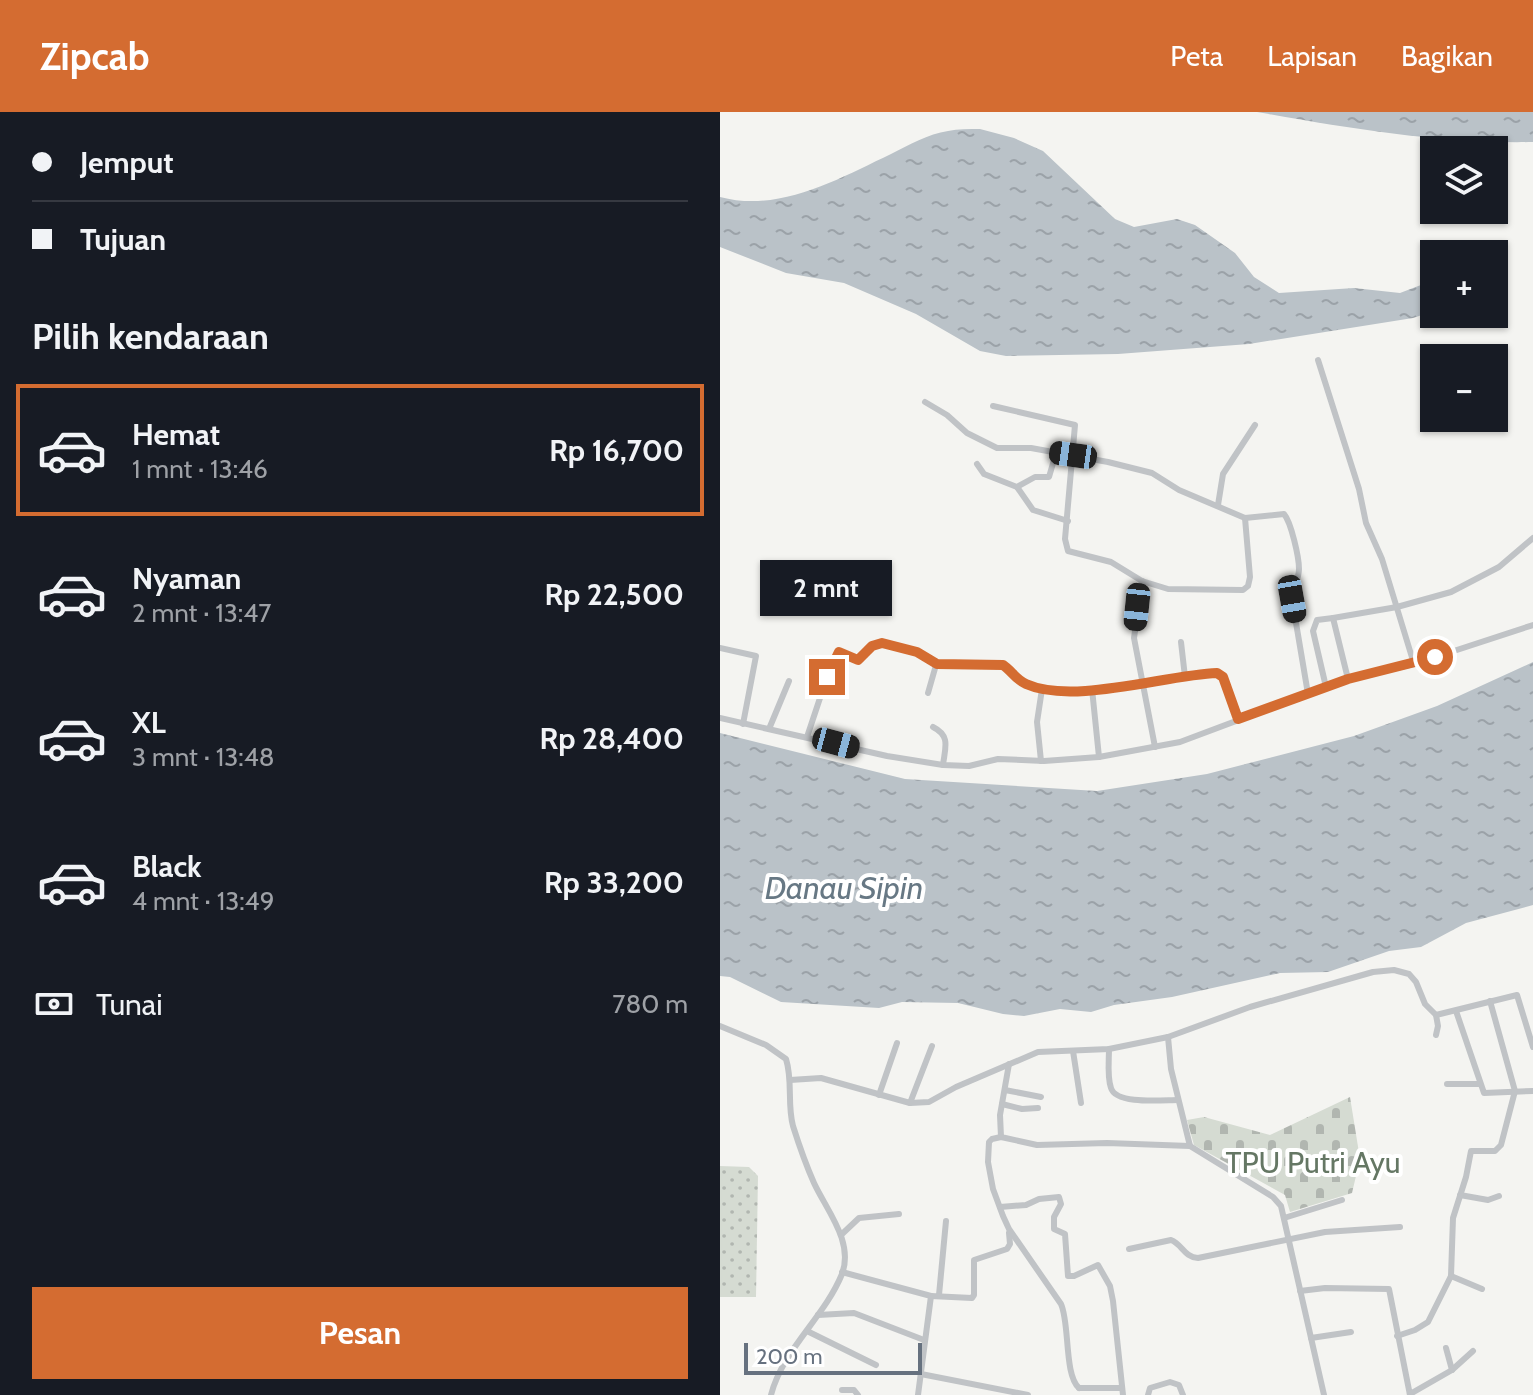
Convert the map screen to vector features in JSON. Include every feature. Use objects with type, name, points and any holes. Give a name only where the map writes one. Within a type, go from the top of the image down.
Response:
[{"type":"street","points":[[1318,360],[1359,489],[1366,523],[1382,559],[1414,664]]},
{"type":"street","points":[[925,402],[947,415],[967,433],[992,446],[1073,455],[1152,473],[1179,490],[1245,518],[1281,513],[1288,519],[1300,570],[1292,599],[1308,694]]},
{"type":"street","points":[[993,406],[1074,423],[1065,539],[1068,551],[1111,562],[1142,581],[1180,590],[1246,589],[1250,577],[1245,518]]},
{"type":"street","points":[[1218,505],[1223,474],[1255,425]]},
{"type":"street","points":[[1017,487],[1035,477],[1049,477],[1056,453]]},
{"type":"street","points":[[977,464],[984,474],[1017,487],[1033,510],[1068,521]]},
{"type":"street","points":[[1326,687],[1313,631],[1317,620],[1397,607],[1451,592],[1481,578],[1533,538]]},
{"type":"street","points":[[1142,581],[1134,638],[1155,747]]},
{"type":"street","points":[[1333,618],[1348,679]]},
{"type":"street","points":[[720,718],[887,756],[943,765],[969,766],[998,759],[1041,761],[1099,757],[1180,742],[1348,679],[1414,664],[1533,625]]},
{"type":"street","points":[[1181,642],[1185,677]]},
{"type":"street","points":[[807,737],[827,677],[839,652],[858,660],[872,646],[882,643],[917,652],[937,664],[1003,665],[1012,676],[1042,689],[1092,689],[1212,673],[1221,675],[1238,719]]},
{"type":"street","points":[[720,648],[756,656],[743,724]]},
{"type":"street","points":[[928,693],[937,664]]},
{"type":"street","points":[[769,729],[789,681]]},
{"type":"street","points":[[1041,761],[1037,722],[1042,689]]},
{"type":"street","points":[[1092,689],[1099,757]]},
{"type":"street","points":[[933,727],[945,736],[943,765]]},
{"type":"street","points":[[790,1080],[834,1080],[910,1103],[929,1102],[1038,1052],[1109,1049],[1168,1037],[1250,1007],[1373,972],[1394,970],[1409,974],[1416,982],[1425,1004],[1436,1015],[1436,1035]]},
{"type":"street","points":[[1436,1015],[1517,995],[1533,1047]]},
{"type":"street","points":[[1397,1336],[1428,1322],[1451,1276],[1453,1218],[1472,1149],[1495,1151],[1500,1147],[1515,1091],[1490,1001]]},
{"type":"street","points":[[1456,1011],[1485,1094],[1533,1091]]},
{"type":"street","points":[[720,1026],[766,1045],[786,1059],[793,1124],[807,1166],[841,1235],[845,1252],[842,1272],[818,1315],[784,1363],[771,1395]]},
{"type":"street","points":[[1168,1037],[1178,1100],[1190,1146]]},
{"type":"street","points":[[879,1095],[897,1043]]},
{"type":"street","points":[[910,1103],[932,1046]]},
{"type":"street","points":[[1109,1049],[1111,1089],[1115,1094],[1137,1100],[1178,1100]]},
{"type":"street","points":[[1073,1051],[1081,1103]]},
{"type":"street","points":[[1001,1137],[999,1130],[1009,1064]]},
{"type":"street","points":[[1447,1084],[1480,1084]]},
{"type":"street","points":[[1005,1090],[1041,1097]]},
{"type":"street","points":[[1002,1104],[1022,1109],[1038,1108]]},
{"type":"street","points":[[1000,1207],[1059,1197],[1061,1204],[1054,1217],[1054,1229],[1065,1234],[1068,1276],[1098,1265],[1110,1286],[1123,1391],[1078,1392],[1066,1342],[1066,1318],[1061,1304],[1009,1229],[1000,1207],[993,1189],[988,1162],[989,1142],[1001,1137],[1037,1145],[1190,1146],[1278,1201],[1324,1395]]},
{"type":"street","points":[[1460,1195],[1488,1200],[1499,1196]]},
{"type":"street","points":[[1284,1218],[1342,1200]]},
{"type":"street","points":[[841,1235],[859,1218],[899,1214]]},
{"type":"street","points":[[918,1395],[924,1340],[935,1295],[946,1221]]},
{"type":"street","points":[[1129,1249],[1171,1240],[1188,1256],[1198,1258],[1325,1232],[1400,1227]]},
{"type":"street","points":[[842,1272],[935,1295],[972,1298],[974,1260],[1009,1246],[1009,1229]]},
{"type":"street","points":[[1451,1276],[1482,1289]]},
{"type":"street","points":[[1300,1291],[1387,1288],[1410,1395],[1452,1370],[1473,1351]]},
{"type":"street","points":[[818,1315],[828,1317],[842,1312],[854,1313],[924,1340]]},
{"type":"street","points":[[807,1331],[876,1365]]},
{"type":"street","points":[[1311,1338],[1351,1332]]},
{"type":"street","points":[[1446,1348],[1452,1370]]},
{"type":"street","points":[[921,1374],[1028,1395]]},
{"type":"street","points":[[1148,1395],[1150,1388],[1170,1382],[1179,1385],[1183,1395]]},
{"type":"street","points":[[842,1390],[854,1390],[858,1395]]},
{"type":"green space","name":"TPU Putri Ayu","points":[[1350,1097],[1360,1159],[1352,1193],[1290,1212],[1285,1195],[1194,1145],[1187,1120],[1204,1117],[1270,1135]]},
{"type":"green space","points":[[720,1166],[749,1167],[758,1176],[756,1297],[720,1297]]},
{"type":"water","points":[[1257,112],[1533,112],[1533,142],[1508,142],[1508,136],[1420,137]]},
{"type":"water","points":[[980,129],[1014,138],[1043,151],[1115,219],[1134,227],[1177,219],[1195,225],[1235,253],[1254,277],[1279,293],[1354,288],[1400,293],[1420,285],[1420,316],[1249,344],[1118,354],[1006,356],[980,351],[916,314],[844,283],[786,273],[720,247],[720,197],[765,201],[808,191],[919,140],[956,130]]},
{"type":"water","name":"Danau Sipin","points":[[1533,662],[1533,905],[1466,923],[1421,947],[1389,951],[1328,972],[1280,973],[1091,1012],[1060,1009],[1024,1016],[958,1003],[902,1002],[879,1008],[781,1002],[730,977],[720,976],[720,733],[905,779],[1097,791],[1207,774],[1354,736],[1437,706]]},
{"type":"route","points":[[827,677],[837,653],[842,651],[858,660],[872,646],[882,643],[917,652],[937,664],[1003,665],[1018,680],[1048,690],[1092,689],[1217,673],[1227,685],[1238,719],[1348,679],[1435,657]]}]
